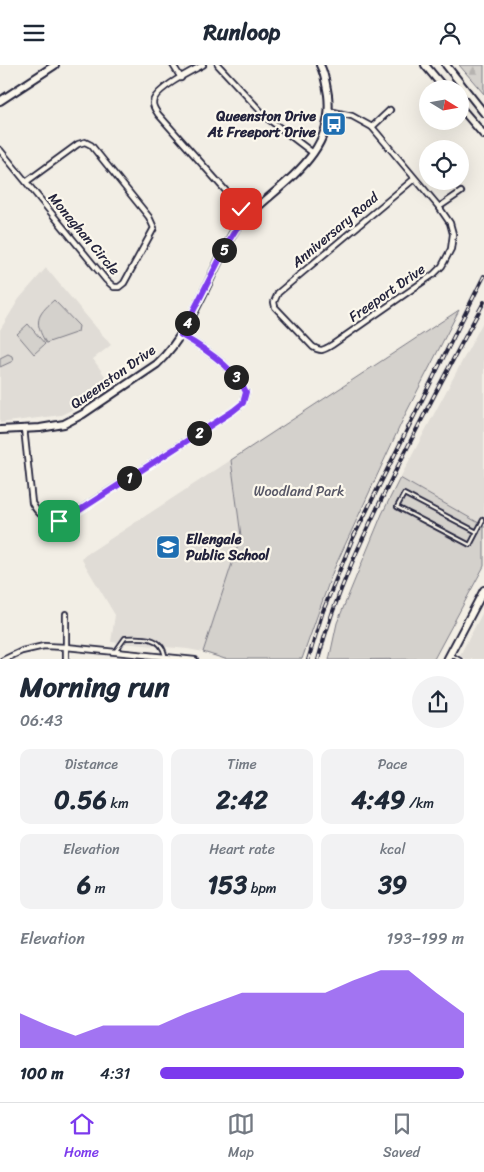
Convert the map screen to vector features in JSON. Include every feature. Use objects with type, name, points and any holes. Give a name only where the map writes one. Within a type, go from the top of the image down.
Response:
[{"type":"street","points":[[0,101],[55,65]]},
{"type":"street","points":[[172,65],[181,78]]},
{"type":"street","points":[[203,65],[156,94],[153,103],[158,114],[248,216]]},
{"type":"street","points":[[218,65],[267,118],[313,153]]},
{"type":"street","name":"Queenston Drive","points":[[0,430],[40,428],[64,424],[157,364],[181,335],[236,229],[248,216],[293,177],[313,153],[326,129],[329,111],[326,81],[320,65]]},
{"type":"street","points":[[425,65],[438,80]]},
{"type":"street","points":[[446,65],[484,113]]},
{"type":"street","points":[[372,127],[390,110]]},
{"type":"street","name":"Freeport Drive","points":[[274,302],[274,307],[313,347],[319,351],[324,350],[434,274],[442,266],[451,249],[452,234],[450,223],[439,207],[372,127],[352,116],[329,111]]},
{"type":"street","points":[[469,118],[484,135]]},
{"type":"street","name":"Monaghan Circle","points":[[0,151],[106,280],[114,287],[119,287],[124,283],[154,228],[149,217],[91,145],[85,142],[78,145],[26,182]]},
{"type":"street","name":"Anniversary Road","points":[[274,302],[278,293],[414,179]]},
{"type":"street","points":[[439,207],[461,192]]},
{"type":"street","points":[[24,428],[32,503],[37,513],[47,519],[59,521],[65,519],[243,403],[246,392],[238,380],[204,348],[181,335]]},
{"type":"street","points":[[448,657],[481,603],[484,590]]},
{"type":"street","points":[[66,614],[66,659]]},
{"type":"street","points":[[3,659],[22,651],[44,646],[115,651],[147,657],[165,656],[194,659]]},
{"type":"lane","points":[[477,532],[404,494],[397,507],[470,545],[477,532],[483,520]]},
{"type":"lane","points":[[115,651],[125,638],[150,639],[160,643],[165,656]]},
{"type":"lane","points":[[448,657],[460,659]]},
{"type":"shaded area","points":[[46,268],[111,345],[93,359],[112,386],[82,405],[61,415],[0,423],[0,330],[19,299]]},
{"type":"shaded area","points":[[484,320],[484,526],[400,478]]},
{"type":"shaded area","name":"Ellengale Public School","points":[[231,460],[241,536],[203,652],[111,642],[115,615],[81,558]]},
{"type":"shaded area","points":[[484,610],[484,659],[465,659],[460,655]]},
{"type":"green space","points":[[459,65],[484,65],[484,94]]},
{"type":"green space","points":[[54,300],[79,326],[78,332],[46,343],[40,330],[39,320],[43,311]]},
{"type":"green space","name":"Woodland Park","points":[[459,310],[405,415],[333,571],[302,659],[225,659],[203,652],[241,536],[231,460]]},
{"type":"green space","points":[[28,324],[45,344],[34,354],[17,334]]},
{"type":"green space","points":[[8,354],[12,356],[13,361],[0,367],[0,358]]},
{"type":"green space","points":[[400,478],[484,526],[484,566],[434,659],[329,659],[337,623],[382,514]]},
{"type":"railway","points":[[308,659],[323,611],[352,540],[484,276]]},
{"type":"railway","points":[[318,659],[333,612],[361,542],[416,431],[484,302]]},
{"type":"place","name":"Queenston Drive At Freeport Drive","points":[[334,124]]},
{"type":"place","name":"Ellengale Public School","points":[[168,547]]},
{"type":"route","points":[[59,521],[69,517],[243,403],[246,392],[238,380],[204,348],[181,335],[230,239],[248,216],[241,209]]}]
